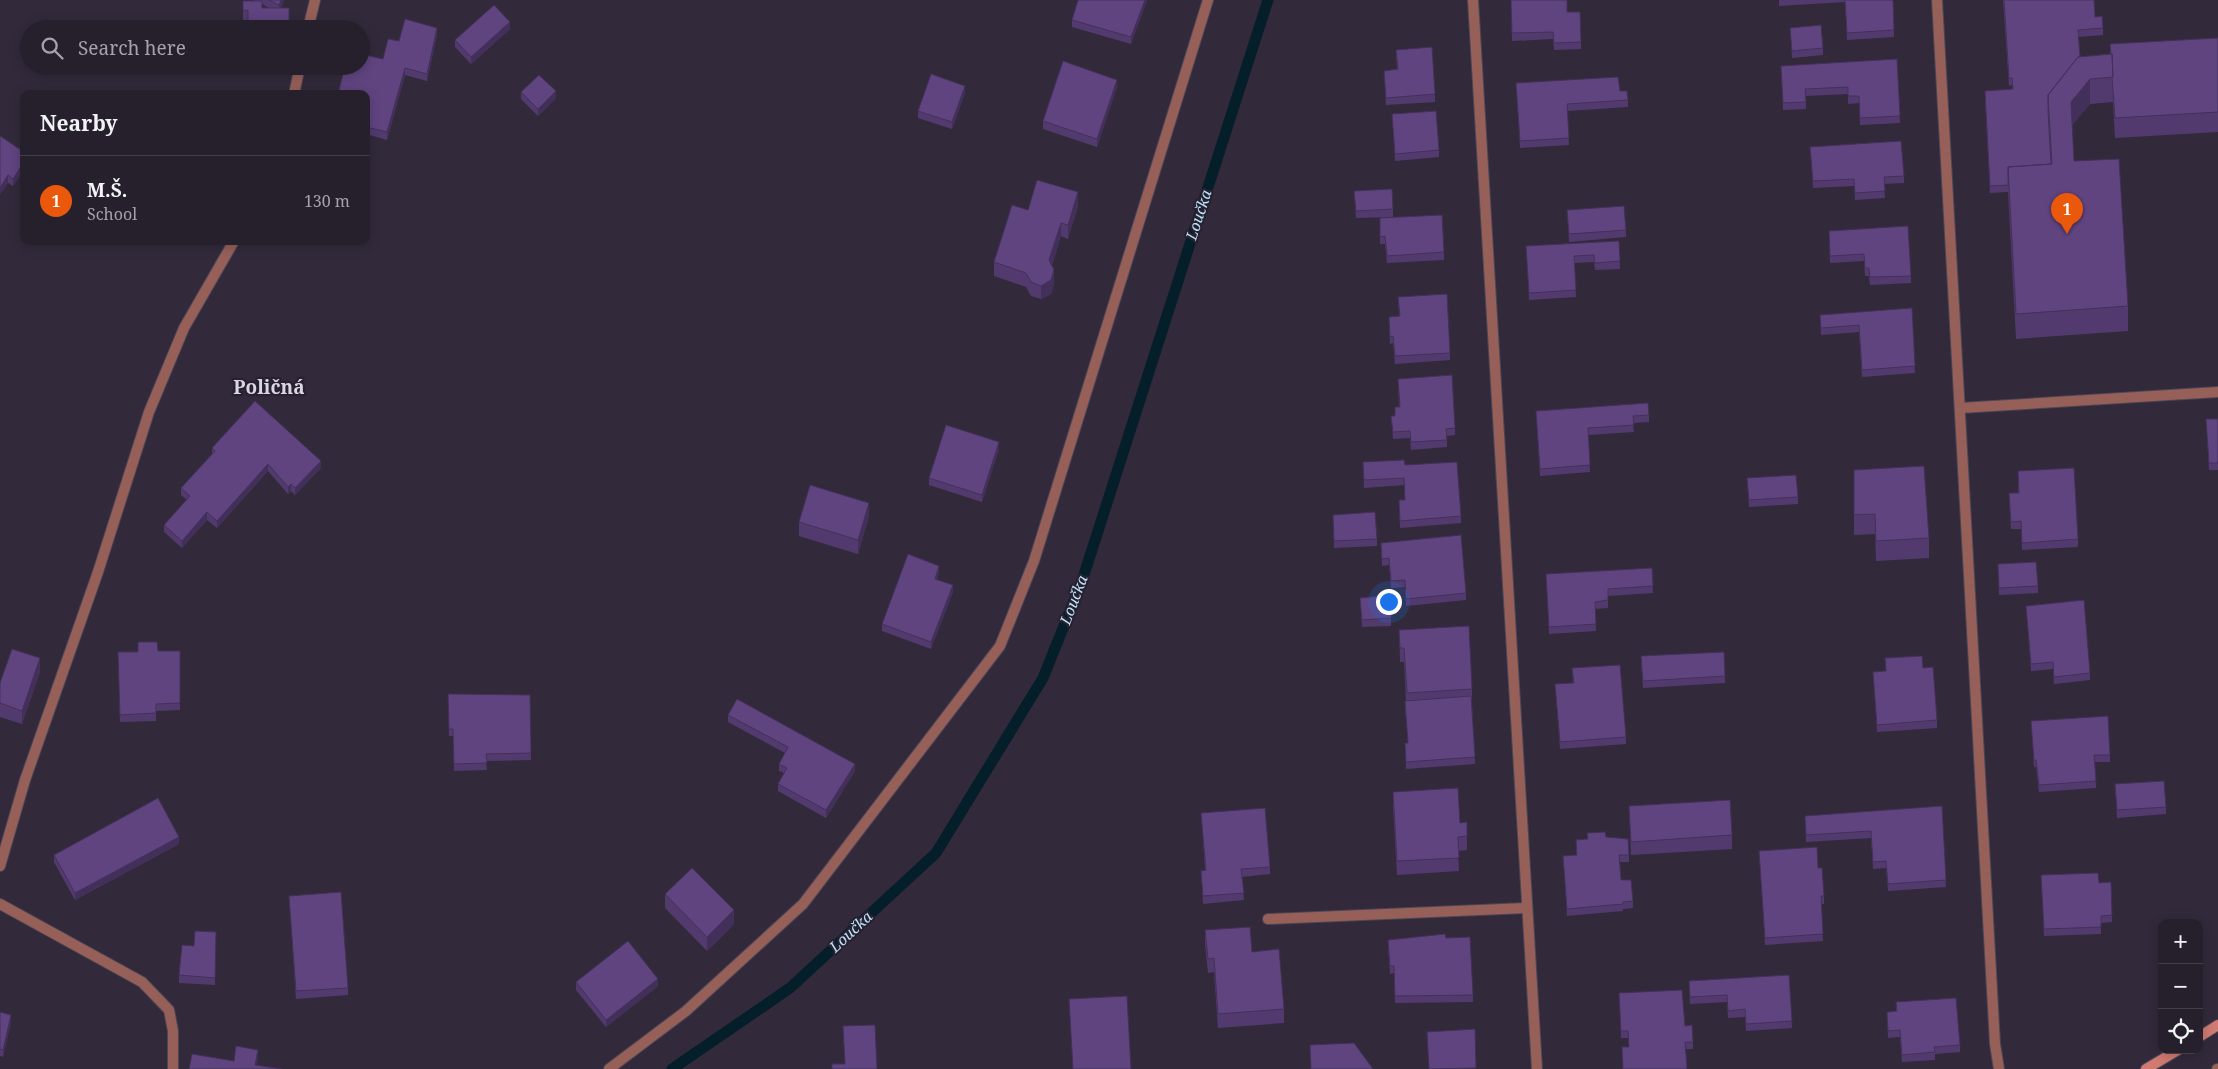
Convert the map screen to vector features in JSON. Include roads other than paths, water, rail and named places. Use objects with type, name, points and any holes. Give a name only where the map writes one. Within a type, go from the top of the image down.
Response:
[{"type":"main road","points":[[2203,1034],[2218,1025]]},
{"type":"main road","points":[[2146,1069],[2171,1054]]},
{"type":"street","points":[[310,20],[315,0]]},
{"type":"street","points":[[609,1069],[686,1011],[802,904],[1000,646],[1034,561],[1208,0]]},
{"type":"street","points":[[1473,0],[1537,1069]]},
{"type":"street","points":[[1937,0],[1995,1034],[1999,1069]]},
{"type":"street","points":[[295,90],[298,75]]},
{"type":"street","points":[[0,866],[26,780],[98,572],[149,412],[184,328],[232,245]]},
{"type":"street","points":[[1960,408],[2218,392]]},
{"type":"street","points":[[0,904],[142,982],[168,1010],[173,1031],[173,1069]]},
{"type":"street","points":[[1268,919],[1527,908]]},
{"type":"waterway","name":"Loučka","points":[[672,1069],[790,988],[936,853],[1043,678],[1082,581],[1268,0]]},
{"type":"place","name":"M.Š.","points":[[2067,234]]},
{"type":"district","name":"Poličná","points":[[269,387]]}]
